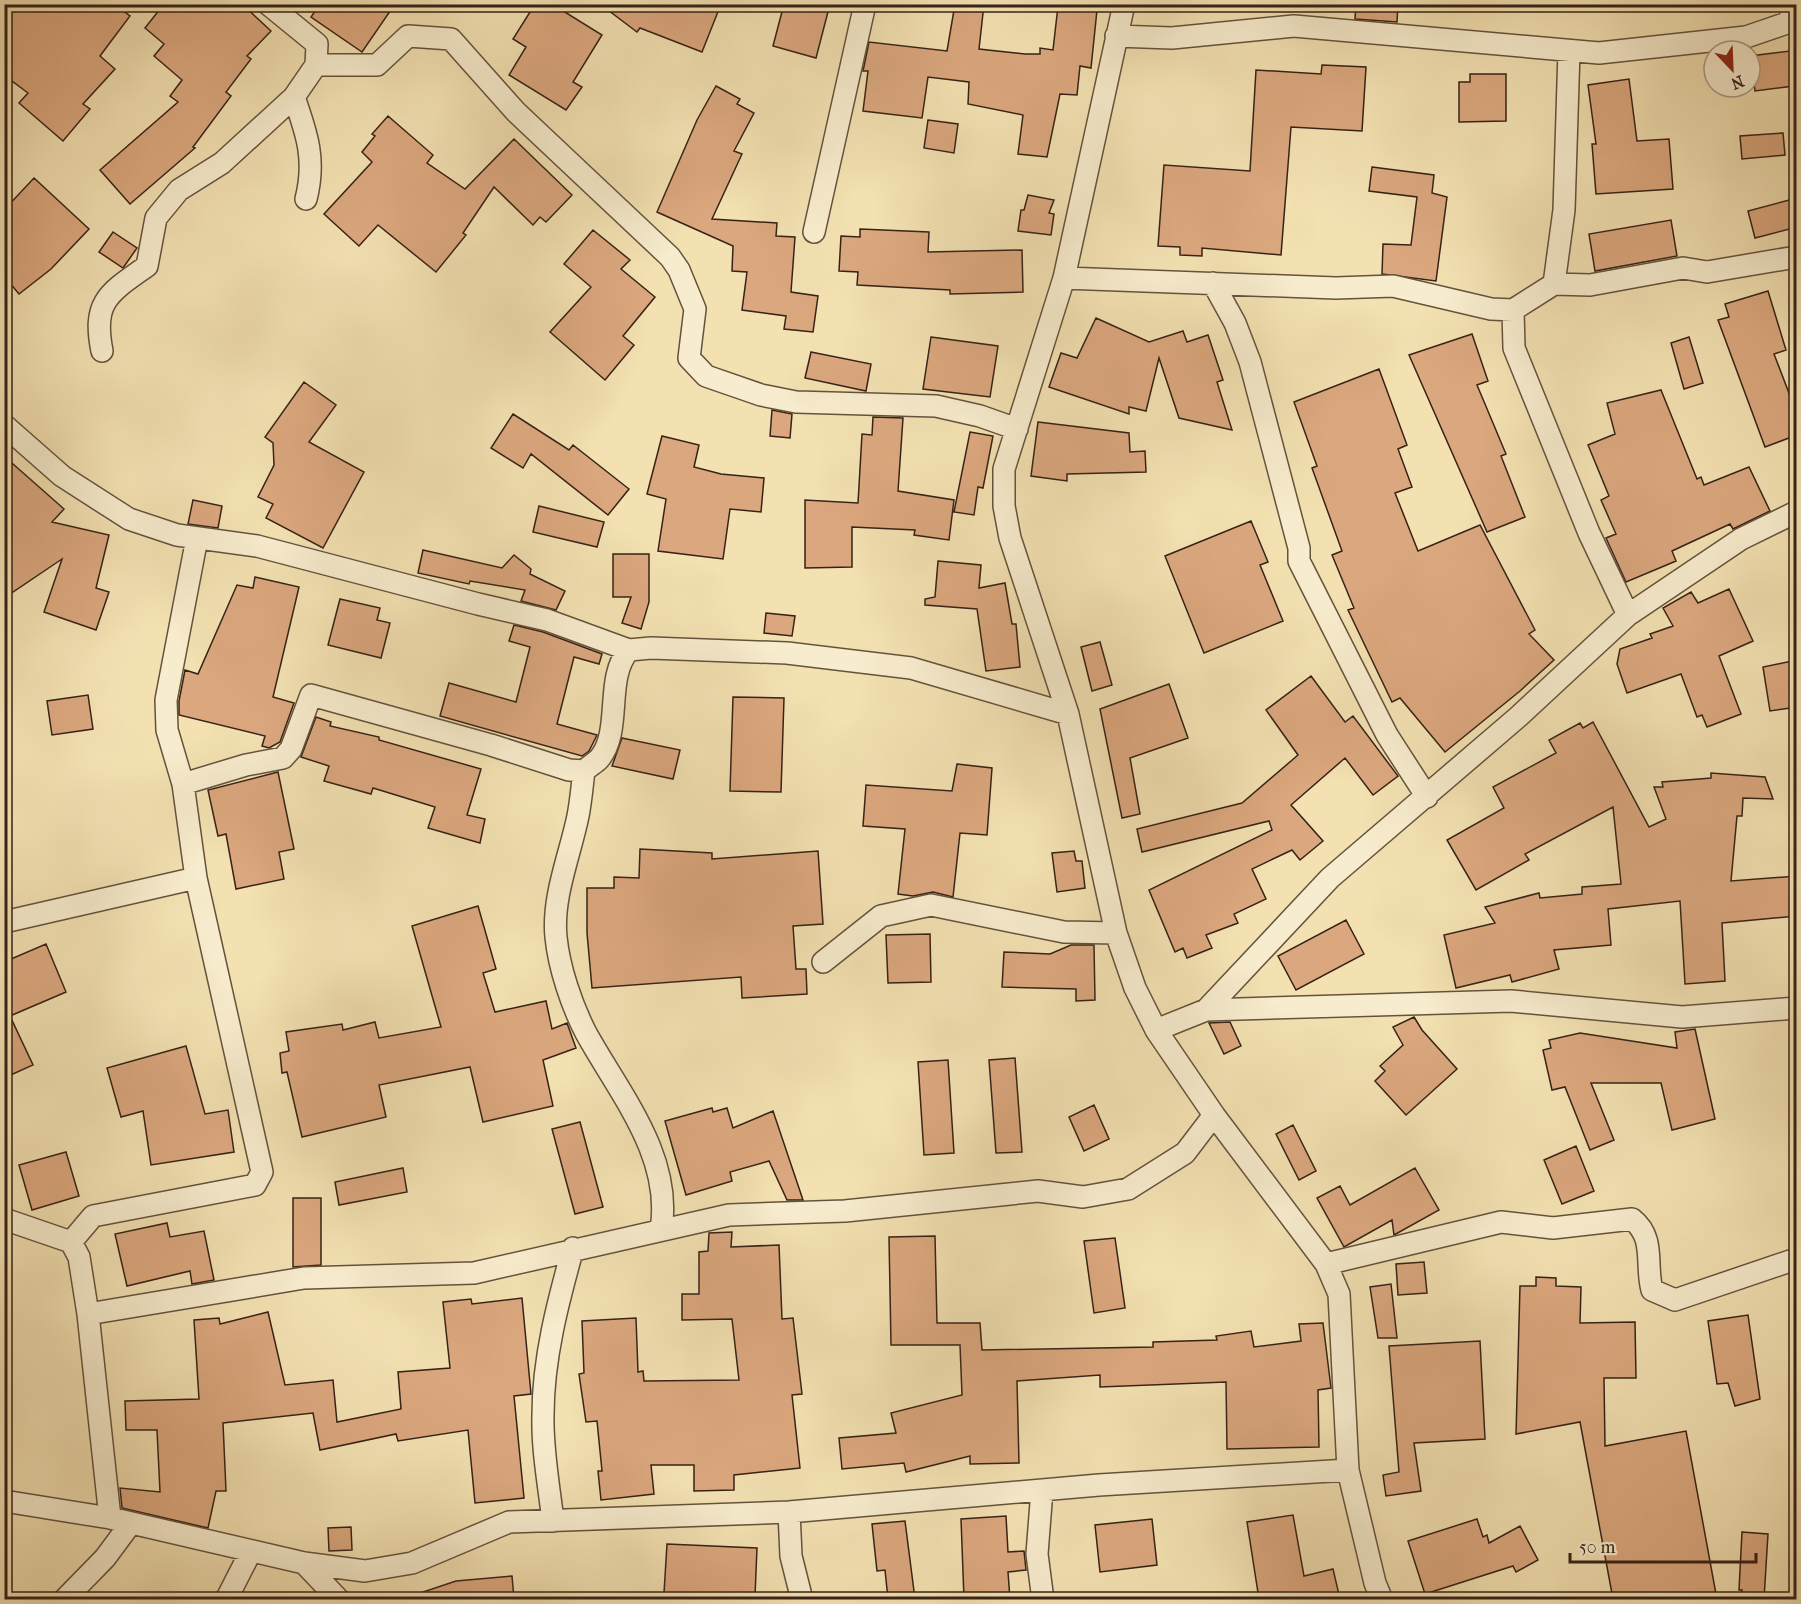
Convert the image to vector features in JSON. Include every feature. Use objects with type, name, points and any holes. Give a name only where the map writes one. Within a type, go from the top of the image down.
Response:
[{"type":"street","points":[[102,351],[97,326],[103,302],[147,266],[156,218],[179,190],[222,163],[294,97],[316,65],[317,44],[268,4]]},
{"type":"street","points":[[814,232],[865,4]]},
{"type":"street","points":[[1124,4],[1064,278],[1004,470],[1004,506],[1010,538],[1068,714],[1116,933],[1135,988],[1156,1030],[1214,1115],[1326,1264],[1339,1294],[1347,1470],[1375,1584],[1382,1599]]},
{"type":"street","points":[[1116,36],[1172,38],[1294,26],[1599,53],[1746,37],[1786,23],[1797,8]]},
{"type":"street","points":[[316,65],[377,64],[408,36],[451,39],[516,112],[670,257],[679,270],[695,309],[689,358],[706,376],[761,395],[796,402],[936,406],[980,416],[1017,429]]},
{"type":"street","points":[[1554,284],[1564,210],[1569,51]]},
{"type":"street","points":[[294,97],[307,132],[312,176],[306,199]]},
{"type":"street","points":[[1064,278],[1336,288],[1393,286],[1491,309],[1513,310],[1554,284],[1590,285],[1683,268],[1707,272],[1797,257]]},
{"type":"street","points":[[1213,283],[1235,323],[1250,362],[1299,548],[1299,561],[1386,735],[1427,797]]},
{"type":"street","points":[[1513,310],[1514,348],[1589,533],[1628,615]]},
{"type":"street","points":[[4,424],[62,476],[129,519],[177,535],[256,546],[547,620],[629,650],[651,648],[788,653],[911,668],[1068,714]]},
{"type":"street","points":[[1206,1010],[1330,878],[1427,797],[1628,615],[1741,539],[1797,512]]},
{"type":"street","points":[[71,1242],[93,1216],[255,1185],[262,1172],[196,878],[183,784],[167,730],[166,700],[197,538]]},
{"type":"street","points":[[183,784],[246,765],[283,758],[291,749],[311,696],[491,745],[569,770],[584,771],[599,759],[607,744],[620,661],[629,650]]},
{"type":"street","points":[[584,771],[578,815],[557,906],[556,937],[570,991],[585,1031],[634,1112],[654,1160],[664,1209],[661,1229]]},
{"type":"street","points":[[4,922],[196,878]]},
{"type":"street","points":[[823,962],[881,916],[931,905],[1064,932],[1116,933]]},
{"type":"street","points":[[1156,1030],[1206,1010],[1511,1001],[1682,1017],[1797,1008]]},
{"type":"street","points":[[88,1314],[304,1278],[474,1273],[573,1248],[729,1215],[845,1211],[1038,1191],[1083,1197],[1128,1189],[1185,1153],[1214,1115]]},
{"type":"street","points":[[4,1219],[71,1242],[79,1257],[88,1314],[110,1518]]},
{"type":"street","points":[[1326,1264],[1501,1222],[1553,1228],[1632,1219],[1641,1226],[1648,1239],[1649,1278],[1652,1290],[1675,1300],[1797,1259]]},
{"type":"street","points":[[553,1521],[543,1405],[552,1333],[573,1248]]},
{"type":"street","points":[[4,1501],[110,1518],[304,1563],[365,1571],[412,1563],[509,1522],[789,1512],[1042,1490],[1347,1470]]},
{"type":"street","points":[[1042,1490],[1037,1554],[1043,1599]]},
{"type":"street","points":[[789,1512],[791,1556],[802,1599]]},
{"type":"street","points":[[64,1599],[105,1558],[131,1523]]},
{"type":"street","points":[[226,1599],[251,1551]]},
{"type":"street","points":[[304,1563],[339,1599]]},
{"type":"building","points":[[10,4],[114,4],[130,16],[100,56],[115,69],[83,104],[90,109],[63,141],[19,103],[28,93],[4,75],[4,12]]},
{"type":"building","points":[[164,4],[242,4],[271,31],[247,56],[251,59],[226,92],[231,96],[193,147],[195,148],[130,204],[100,170],[178,102],[170,96],[182,80],[154,56],[164,44],[145,28]]},
{"type":"building","points":[[320,4],[395,4],[362,52],[311,17]]},
{"type":"building","points":[[535,4],[552,4],[602,35],[573,82],[582,87],[566,110],[509,75],[526,47],[513,39]]},
{"type":"building","points":[[600,4],[721,4],[702,52],[640,28],[637,32]]},
{"type":"building","points":[[784,4],[830,4],[816,58],[773,46]]},
{"type":"building","points":[[955,4],[984,4],[979,49],[1025,54],[1040,54],[1040,48],[1053,50],[1058,6],[1097,10],[1091,68],[1080,66],[1077,95],[1060,94],[1047,157],[1018,154],[1023,115],[968,104],[969,82],[928,77],[922,118],[863,111],[868,71],[863,71],[869,42],[947,51]]},
{"type":"building","points":[[1356,4],[1398,4],[1397,22],[1355,19]]},
{"type":"building","points":[[1790,51],[1794,86],[1762,90],[1762,54]]},
{"type":"building","points":[[1322,65],[1366,67],[1362,131],[1291,127],[1281,255],[1202,248],[1202,256],[1180,255],[1180,247],[1158,246],[1164,165],[1250,171],[1256,70],[1321,74]]},
{"type":"building","points":[[1470,74],[1506,74],[1506,121],[1459,122],[1459,82],[1470,82]]},
{"type":"building","points":[[1629,79],[1637,141],[1669,139],[1673,189],[1596,194],[1592,144],[1596,144],[1588,85]]},
{"type":"building","points":[[716,86],[740,99],[737,104],[754,113],[734,151],[742,154],[712,219],[777,223],[776,236],[795,237],[791,292],[818,296],[813,332],[784,329],[786,316],[742,310],[747,272],[732,271],[733,246],[657,212],[697,120]]},
{"type":"building","points":[[388,116],[433,155],[427,163],[465,189],[514,139],[572,195],[546,222],[540,217],[533,225],[494,187],[463,233],[466,235],[436,272],[378,225],[359,246],[324,214],[372,162],[362,152],[375,136],[372,134]]},
{"type":"building","points":[[928,120],[958,124],[954,153],[924,148]]},
{"type":"building","points":[[1783,133],[1785,155],[1742,159],[1740,136]]},
{"type":"building","points":[[1372,167],[1434,175],[1432,193],[1447,197],[1436,281],[1382,274],[1383,244],[1411,245],[1417,197],[1369,191]]},
{"type":"building","points":[[34,178],[89,229],[51,269],[19,294],[4,276],[4,210]]},
{"type":"building","points":[[1028,195],[1054,200],[1049,213],[1054,214],[1051,235],[1018,231],[1021,210],[1024,210]]},
{"type":"building","points":[[1793,199],[1797,227],[1755,238],[1748,211]]},
{"type":"building","points":[[1671,220],[1677,256],[1595,271],[1589,234]]},
{"type":"building","points":[[860,229],[929,232],[928,252],[1022,250],[1023,292],[950,294],[950,290],[857,285],[858,272],[839,271],[841,236],[860,237]]},
{"type":"building","points":[[593,230],[630,260],[621,269],[655,297],[623,336],[634,345],[605,380],[550,332],[591,287],[564,264]]},
{"type":"building","points":[[113,232],[137,248],[123,268],[99,252]]},
{"type":"building","points":[[1768,291],[1786,350],[1774,354],[1797,414],[1797,435],[1765,447],[1718,320],[1729,317],[1725,304]]},
{"type":"building","points":[[1096,318],[1149,342],[1183,331],[1187,342],[1208,335],[1223,380],[1217,382],[1232,430],[1179,418],[1159,358],[1146,411],[1129,407],[1129,414],[1049,387],[1061,353],[1077,358]]},
{"type":"building","points":[[1472,334],[1488,381],[1477,385],[1506,454],[1501,456],[1525,517],[1487,532],[1409,355]]},
{"type":"building","points":[[931,337],[998,346],[990,397],[923,389]]},
{"type":"building","points":[[1689,337],[1703,383],[1684,389],[1671,343]]},
{"type":"building","points":[[811,352],[871,364],[866,391],[805,378]]},
{"type":"building","points":[[1379,369],[1407,445],[1398,449],[1412,487],[1395,493],[1418,551],[1480,525],[1535,630],[1529,634],[1554,660],[1445,752],[1400,698],[1392,702],[1348,610],[1354,608],[1332,555],[1342,551],[1312,468],[1317,466],[1294,402]]},
{"type":"building","points":[[304,382],[336,405],[309,442],[364,472],[323,548],[266,518],[273,504],[258,497],[274,465],[273,443],[265,437]]},
{"type":"building","points":[[1661,390],[1697,479],[1701,477],[1704,485],[1749,467],[1770,511],[1733,529],[1730,524],[1672,551],[1676,561],[1626,582],[1606,538],[1616,534],[1601,500],[1609,496],[1588,445],[1615,434],[1607,403]]},
{"type":"building","points":[[772,410],[792,414],[790,438],[770,436]]},
{"type":"building","points":[[513,414],[569,450],[573,445],[629,489],[608,515],[531,454],[523,468],[491,448]]},
{"type":"building","points":[[873,417],[903,418],[898,491],[954,500],[949,540],[914,535],[915,530],[852,527],[852,567],[805,568],[805,500],[858,503],[862,434],[872,435]]},
{"type":"building","points":[[1038,422],[1129,433],[1130,452],[1145,451],[1146,472],[1067,474],[1067,481],[1031,476]]},
{"type":"building","points":[[970,432],[993,436],[983,488],[978,487],[974,515],[954,512]]},
{"type":"building","points":[[662,436],[699,445],[694,467],[721,474],[764,478],[761,512],[730,509],[723,559],[658,551],[666,499],[647,494]]},
{"type":"building","points":[[4,456],[64,509],[52,522],[109,535],[96,588],[109,592],[96,630],[44,612],[62,559],[4,598]]},
{"type":"building","points":[[193,500],[222,506],[218,528],[188,524]]},
{"type":"building","points":[[539,506],[604,522],[597,547],[533,532]]},
{"type":"building","points":[[1251,521],[1268,562],[1260,565],[1283,621],[1204,653],[1165,556]]},
{"type":"building","points":[[423,550],[502,568],[514,555],[531,569],[530,574],[565,591],[556,610],[521,601],[525,590],[470,581],[469,584],[418,573]]},
{"type":"building","points":[[613,554],[649,554],[649,602],[641,629],[622,623],[631,597],[613,597]]},
{"type":"building","points":[[938,561],[981,565],[979,588],[1005,583],[1012,624],[1016,624],[1020,667],[986,671],[977,609],[925,605],[925,599],[935,597]]},
{"type":"building","points":[[255,577],[299,587],[273,697],[294,703],[280,742],[269,748],[262,746],[265,736],[179,715],[179,701],[185,670],[198,674],[237,585],[253,588]]},
{"type":"building","points":[[1729,589],[1753,641],[1719,656],[1741,714],[1707,727],[1702,715],[1697,717],[1681,674],[1627,693],[1617,664],[1620,649],[1652,638],[1650,634],[1673,626],[1663,608],[1691,592],[1698,603]]},
{"type":"building","points":[[340,599],[380,608],[377,620],[390,623],[381,658],[328,645]]},
{"type":"building","points":[[766,613],[795,616],[792,636],[764,633]]},
{"type":"building","points":[[514,625],[543,632],[602,654],[599,664],[574,657],[557,724],[597,735],[589,751],[582,756],[440,716],[449,683],[516,702],[530,647],[509,641]]},
{"type":"building","points":[[1100,642],[1112,685],[1092,691],[1081,647]]},
{"type":"building","points":[[1797,660],[1797,707],[1770,711],[1763,667]]},
{"type":"building","points":[[1311,676],[1345,722],[1353,716],[1398,776],[1373,795],[1345,758],[1291,805],[1323,841],[1300,860],[1292,850],[1252,869],[1266,899],[1234,914],[1238,923],[1206,935],[1212,948],[1187,958],[1183,948],[1175,952],[1149,890],[1272,830],[1269,821],[1142,852],[1137,829],[1242,803],[1298,755],[1266,710]]},
{"type":"building","points":[[1169,684],[1188,738],[1130,758],[1140,814],[1122,818],[1100,709]]},
{"type":"building","points":[[88,695],[93,729],[52,735],[47,701]]},
{"type":"building","points":[[733,697],[784,698],[781,792],[730,791]]},
{"type":"building","points":[[316,717],[331,722],[330,726],[379,737],[379,740],[481,769],[467,815],[485,819],[480,843],[428,828],[435,807],[373,788],[371,794],[324,781],[329,766],[301,757]]},
{"type":"building","points":[[1593,722],[1649,827],[1666,819],[1654,787],[1663,787],[1662,782],[1711,778],[1711,773],[1765,777],[1773,799],[1743,798],[1742,816],[1737,816],[1731,881],[1797,876],[1797,916],[1722,923],[1725,981],[1685,984],[1680,901],[1608,909],[1611,945],[1554,950],[1559,969],[1512,982],[1510,975],[1456,988],[1444,935],[1495,923],[1485,907],[1539,893],[1540,898],[1582,894],[1582,887],[1621,884],[1613,807],[1525,854],[1529,860],[1476,890],[1447,840],[1504,808],[1493,787],[1556,753],[1549,740],[1580,723],[1583,728]]},
{"type":"building","points":[[622,738],[680,750],[673,779],[612,766]]},
{"type":"building","points":[[957,764],[992,768],[987,835],[960,833],[953,897],[933,892],[913,896],[898,894],[905,829],[863,826],[866,785],[952,791]]},
{"type":"building","points":[[278,772],[294,849],[279,852],[284,879],[236,889],[226,834],[218,836],[208,790]]},
{"type":"building","points":[[640,849],[712,853],[712,859],[818,851],[823,924],[793,926],[796,969],[806,969],[807,994],[742,998],[741,977],[592,988],[587,933],[587,888],[614,888],[614,877],[639,878]]},
{"type":"building","points":[[1074,851],[1076,861],[1082,861],[1085,888],[1057,892],[1052,853]]},
{"type":"building","points":[[478,906],[496,969],[483,973],[495,1012],[546,1001],[552,1029],[567,1023],[576,1048],[543,1060],[553,1106],[483,1122],[470,1067],[379,1085],[386,1117],[302,1137],[287,1072],[282,1073],[280,1053],[289,1051],[286,1032],[342,1024],[343,1030],[375,1022],[379,1038],[441,1027],[412,926]]},
{"type":"building","points":[[1346,920],[1364,954],[1296,990],[1278,956]]},
{"type":"building","points":[[930,934],[931,982],[888,983],[886,935]]},
{"type":"building","points":[[46,944],[66,992],[10,1016],[33,1065],[4,1078],[4,962]]},
{"type":"building","points":[[1071,945],[1094,945],[1095,1000],[1076,1001],[1076,989],[1002,987],[1004,952],[1050,954]]},
{"type":"building","points":[[1414,1017],[1422,1030],[1457,1069],[1406,1115],[1375,1081],[1385,1071],[1380,1066],[1403,1045],[1393,1027]]},
{"type":"building","points":[[1230,1022],[1241,1046],[1224,1054],[1209,1023]]},
{"type":"building","points":[[1695,1029],[1715,1119],[1672,1130],[1661,1083],[1591,1083],[1614,1140],[1590,1150],[1565,1087],[1552,1090],[1543,1050],[1551,1048],[1549,1040],[1580,1033],[1677,1048],[1675,1032]]},
{"type":"building","points":[[186,1046],[205,1114],[228,1110],[234,1152],[151,1165],[143,1111],[121,1117],[107,1068]]},
{"type":"building","points":[[1015,1058],[1022,1152],[996,1153],[989,1060]]},
{"type":"building","points":[[948,1060],[954,1153],[924,1155],[918,1062]]},
{"type":"building","points":[[1094,1105],[1109,1139],[1084,1151],[1069,1117]]},
{"type":"building","points":[[712,1108],[713,1112],[727,1108],[733,1128],[773,1111],[803,1200],[787,1200],[769,1161],[730,1172],[732,1181],[686,1195],[665,1121]]},
{"type":"building","points":[[580,1122],[603,1207],[575,1214],[552,1129]]},
{"type":"building","points":[[1293,1125],[1316,1171],[1299,1180],[1276,1134]]},
{"type":"building","points":[[1576,1146],[1594,1191],[1562,1204],[1544,1160]]},
{"type":"building","points":[[66,1152],[79,1196],[32,1210],[19,1165]]},
{"type":"building","points":[[403,1168],[407,1192],[339,1205],[335,1182]]},
{"type":"building","points":[[1415,1168],[1439,1210],[1394,1235],[1392,1220],[1344,1247],[1317,1198],[1340,1186],[1350,1205]]},
{"type":"building","points":[[293,1198],[321,1198],[321,1265],[293,1267]]},
{"type":"building","points":[[167,1223],[170,1237],[204,1231],[214,1280],[192,1284],[190,1271],[127,1286],[115,1234]]},
{"type":"building","points":[[732,1232],[731,1247],[779,1245],[782,1319],[793,1318],[802,1394],[792,1395],[800,1468],[734,1475],[734,1490],[694,1491],[694,1465],[651,1465],[654,1494],[601,1500],[598,1471],[602,1471],[597,1421],[586,1422],[579,1374],[584,1373],[582,1321],[636,1318],[638,1372],[643,1371],[644,1381],[739,1380],[732,1319],[682,1320],[682,1294],[699,1294],[699,1252],[708,1251],[709,1233]]},
{"type":"building","points":[[935,1236],[937,1323],[980,1323],[982,1350],[1153,1347],[1153,1342],[1217,1340],[1216,1336],[1251,1331],[1254,1347],[1301,1341],[1299,1324],[1323,1323],[1331,1388],[1318,1390],[1319,1447],[1227,1449],[1226,1382],[1100,1387],[1100,1375],[1017,1381],[1019,1463],[970,1464],[970,1456],[906,1472],[904,1463],[842,1469],[839,1438],[896,1433],[891,1413],[962,1395],[960,1345],[891,1345],[889,1237]]},
{"type":"building","points":[[1115,1238],[1125,1308],[1094,1313],[1084,1241]]},
{"type":"building","points":[[1424,1262],[1427,1293],[1398,1295],[1396,1264]]},
{"type":"building","points":[[1536,1277],[1556,1278],[1556,1286],[1581,1287],[1580,1323],[1635,1322],[1636,1378],[1604,1378],[1605,1446],[1686,1431],[1716,1594],[1690,1599],[1613,1599],[1580,1422],[1516,1434],[1520,1286],[1536,1286]]},
{"type":"building","points":[[1391,1284],[1397,1338],[1378,1338],[1370,1287]]},
{"type":"building","points":[[522,1298],[531,1394],[514,1396],[524,1498],[475,1503],[468,1430],[398,1441],[396,1434],[320,1450],[313,1413],[223,1423],[226,1491],[216,1491],[208,1528],[122,1508],[120,1488],[160,1492],[157,1430],[126,1430],[125,1401],[199,1399],[194,1320],[219,1318],[220,1324],[268,1312],[285,1385],[333,1380],[337,1422],[401,1409],[398,1372],[450,1368],[443,1302],[471,1299],[472,1304]]},
{"type":"building","points":[[1748,1315],[1760,1399],[1735,1406],[1728,1383],[1717,1384],[1708,1321]]},
{"type":"building","points":[[1480,1341],[1485,1439],[1414,1443],[1421,1491],[1386,1496],[1383,1475],[1399,1472],[1389,1346]]},
{"type":"building","points":[[1293,1515],[1304,1576],[1333,1569],[1340,1599],[1259,1599],[1247,1522]]},
{"type":"building","points":[[1006,1516],[1008,1552],[1024,1551],[1026,1570],[1008,1572],[1010,1599],[964,1599],[961,1519]]},
{"type":"building","points":[[1152,1519],[1157,1565],[1100,1572],[1095,1525]]},
{"type":"building","points":[[1477,1519],[1483,1537],[1487,1535],[1489,1543],[1520,1526],[1538,1560],[1516,1572],[1513,1566],[1425,1594],[1408,1541]]},
{"type":"building","points":[[905,1521],[915,1599],[888,1599],[885,1570],[877,1571],[872,1524]]},
{"type":"building","points":[[351,1527],[352,1550],[329,1551],[328,1528]]},
{"type":"building","points":[[1742,1532],[1768,1534],[1764,1599],[1741,1599],[1742,1590],[1739,1590]]},
{"type":"building","points":[[667,1544],[757,1548],[755,1596],[664,1593]]},
{"type":"building","points":[[512,1576],[514,1599],[411,1599],[411,1596],[456,1581]]}]
